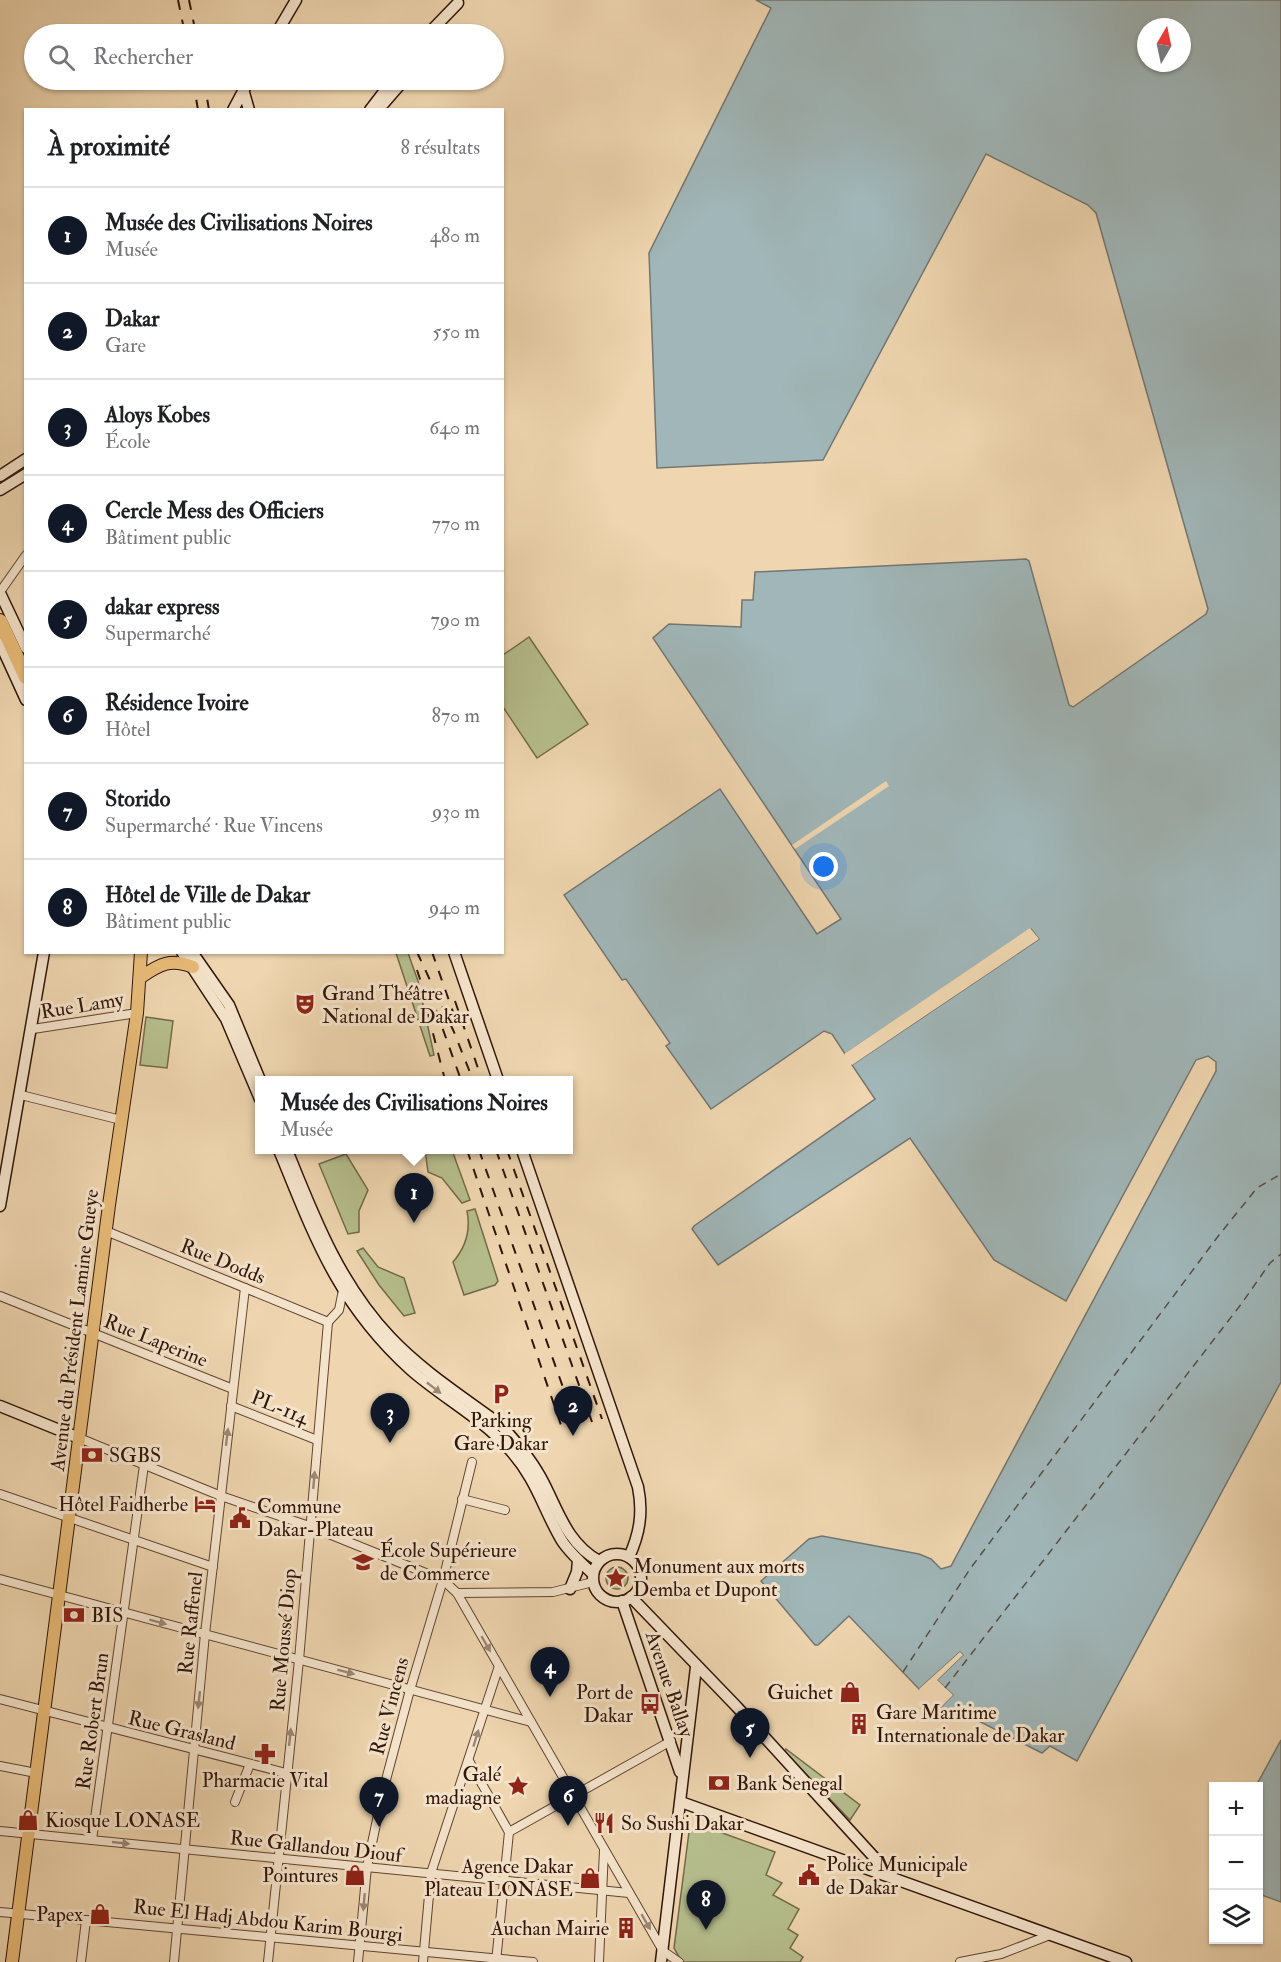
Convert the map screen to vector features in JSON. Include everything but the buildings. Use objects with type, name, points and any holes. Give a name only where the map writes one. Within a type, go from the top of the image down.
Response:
[{"type":"highway","points":[[0,621],[24,673]]},
{"type":"main road","name":"Avenue du Président Lamine Gueye","points":[[12,1962],[58,1595],[137,1013],[141,954]]},
{"type":"main road","points":[[141,977],[168,962],[181,962],[193,967]]},
{"type":"street","points":[[282,24],[296,0]]},
{"type":"street","points":[[437,24],[459,1]]},
{"type":"street","points":[[444,24],[459,1]]},
{"type":"street","points":[[234,108],[243,90]]},
{"type":"street","points":[[247,90],[249,108]]},
{"type":"street","points":[[372,108],[390,90]]},
{"type":"street","points":[[379,108],[392,90]]},
{"type":"street","points":[[385,108],[394,90]]},
{"type":"street","points":[[0,476],[24,460]]},
{"type":"street","points":[[0,490],[24,475]]},
{"type":"street","points":[[24,558],[0,593],[24,644]]},
{"type":"street","points":[[0,644],[24,696]]},
{"type":"street","points":[[0,1206],[33,1029],[44,954]]},
{"type":"street","points":[[183,954],[226,1019],[255,1087]]},
{"type":"street","points":[[193,954],[229,1005],[258,1076]]},
{"type":"street","points":[[455,954],[497,1076]]},
{"type":"street","name":"Rue Lamy","points":[[33,1029],[137,1013]]},
{"type":"street","points":[[21,1095],[121,1120]]},
{"type":"street","points":[[281,1154],[320,1251],[356,1309],[390,1350],[482,1424],[510,1450],[541,1494],[561,1540],[593,1578],[602,1597],[614,1602],[627,1599],[639,1588],[641,1576],[638,1565],[629,1557],[610,1554],[599,1561],[593,1578],[570,1589],[500,1594],[457,1593]]},
{"type":"street","points":[[289,1154],[326,1245],[368,1311],[408,1355],[501,1425],[535,1468],[569,1534],[585,1554],[599,1561]]},
{"type":"street","points":[[524,1154],[639,1487],[639,1530],[629,1557]]},
{"type":"street","name":"Rue Dodds","points":[[106,1231],[328,1322]]},
{"type":"street","name":"Rue Raffenel","points":[[174,1962],[205,1634],[245,1288]]},
{"type":"street","points":[[328,1322],[339,1310],[343,1290]]},
{"type":"street","name":"Rue Laperine","points":[[0,1296],[233,1389]]},
{"type":"street","points":[[339,1310],[356,1309]]},
{"type":"street","name":"Rue Moussé Diop","points":[[268,1962],[328,1322]]},
{"type":"street","points":[[0,1406],[221,1496],[309,1526],[443,1581],[457,1593],[629,1893],[662,1957],[679,1962]]},
{"type":"street","name":"PL-114","points":[[231,1406],[317,1440]]},
{"type":"street","name":"Rue Vincens","points":[[358,1962],[367,1867],[410,1690],[443,1581],[472,1462]]},
{"type":"street","name":"Rue Robert Brun","points":[[92,1840],[106,1728],[136,1539],[144,1465]]},
{"type":"street","points":[[0,1494],[213,1567]]},
{"type":"street","points":[[462,1499],[505,1510]]},
{"type":"street","points":[[570,1589],[577,1572],[578,1560]]},
{"type":"street","points":[[0,1579],[531,1722]]},
{"type":"street","points":[[627,1599],[737,1707],[895,1880]]},
{"type":"street","name":"Avenue Ballay","points":[[627,1599],[682,1778]]},
{"type":"street","points":[[423,1962],[431,1873],[498,1666]]},
{"type":"street","points":[[662,1957],[696,1667]]},
{"type":"street","name":"Rue Grasland","points":[[0,1700],[286,1773]]},
{"type":"street","points":[[509,1832],[671,1741]]},
{"type":"street","points":[[469,1761],[509,1832],[496,1960]]},
{"type":"street","points":[[235,1802],[250,1764]]},
{"type":"street","points":[[0,1766],[36,1773]]},
{"type":"street","points":[[681,1802],[1125,1962]]},
{"type":"street","name":"Rue Gallandou Diouf","points":[[0,1832],[629,1893]]},
{"type":"street","points":[[599,1962],[604,1849]]},
{"type":"street","name":"Rue El Hadj Abdou Karim Bourgi","points":[[0,1912],[533,1962]]},
{"type":"street","points":[[81,1962],[86,1920]]},
{"type":"street","points":[[960,1962],[1001,1954],[1052,1934]]},
{"type":"green space","points":[[529,637],[588,724],[537,758],[504,708],[504,654]]},
{"type":"green space","points":[[396,954],[408,954],[418,981],[434,1055],[430,1056]]},
{"type":"green space","points":[[146,1017],[173,1021],[167,1068],[140,1065]]},
{"type":"green space","points":[[346,1154],[368,1190],[359,1211],[359,1232],[348,1234],[319,1164]]},
{"type":"green space","points":[[426,1154],[453,1154],[470,1200],[462,1203],[442,1178],[428,1172]]},
{"type":"green space","points":[[475,1209],[498,1281],[495,1285],[464,1295],[453,1262],[466,1238],[467,1211]]},
{"type":"green space","points":[[363,1248],[378,1267],[404,1278],[415,1313],[404,1316],[379,1285],[357,1251]]},
{"type":"green space","points":[[613,1567],[621,1567],[628,1574],[628,1582],[621,1589],[613,1589],[606,1582],[606,1574]]},
{"type":"green space","points":[[786,1749],[860,1805],[850,1820],[785,1752]]},
{"type":"green space","points":[[703,1826],[775,1852],[766,1875],[782,1883],[773,1895],[799,1909],[788,1929],[798,1935],[790,1948],[803,1957],[800,1962],[682,1962],[674,1948],[689,1832]]},
{"type":"shaded area","points":[[756,0],[1281,0],[1281,1382],[1077,1761],[1050,1746],[1042,1753],[953,1708],[944,1711],[941,1707],[953,1695],[937,1680],[963,1655],[960,1652],[919,1689],[849,1616],[818,1645],[815,1645],[761,1581],[809,1539],[822,1536],[919,1554],[931,1559],[941,1569],[951,1566],[1216,1071],[1216,1062],[1208,1056],[1196,1060],[1066,1301],[994,1260],[910,1138],[718,1265],[692,1229],[694,1226],[875,1099],[852,1065],[1039,939],[1031,929],[845,1054],[832,1034],[824,1031],[711,1109],[666,1046],[670,1043],[626,979],[622,980],[564,895],[720,789],[817,934],[841,919],[653,638],[669,624],[741,627],[742,600],[753,600],[755,572],[1026,559],[1029,561],[1069,705],[1073,707],[1206,614],[1208,609],[1096,213],[1088,205],[986,154],[823,460],[657,468],[649,253],[771,8]]},
{"type":"shaded area","points":[[1281,1740],[1281,1902],[1263,1895],[1263,1782],[1258,1782]]},
{"type":"pier","points":[[886,781],[889,786],[795,849],[792,845]]},
{"type":"pier","points":[[1030,928],[1039,939],[852,1065],[850,1062],[1035,939],[1030,933],[848,1057],[844,1054]]},
{"type":"pier","points":[[960,1652],[963,1655],[937,1680],[953,1695],[941,1707],[938,1705],[948,1695],[934,1680],[921,1691],[919,1689]]},
{"type":"ferry route","points":[[903,1672],[970,1569],[1219,1235],[1257,1188],[1281,1174]]},
{"type":"ferry route","points":[[945,1688],[1242,1303],[1270,1263],[1281,1254]]},
{"type":"railway","points":[[178,0],[183,24]]},
{"type":"railway","points":[[189,0],[194,24]]},
{"type":"railway","points":[[195,90],[198,108]]},
{"type":"railway","points":[[206,90],[209,108]]},
{"type":"railway","points":[[418,954],[471,1076]]},
{"type":"railway","points":[[433,954],[453,1012]]},
{"type":"railway","points":[[417,970],[434,1021]]},
{"type":"railway","points":[[455,1001],[481,1076]]},
{"type":"railway","points":[[436,1010],[460,1076]]},
{"type":"railway","points":[[428,1014],[444,1076]]},
{"type":"railway","points":[[468,1154],[563,1431]]},
{"type":"railway","points":[[480,1154],[577,1427]]},
{"type":"railway","points":[[497,1154],[592,1422]]},
{"type":"railway","points":[[508,1154],[602,1419]]},
{"type":"place","name":"Grand Théâtre National de Dakar","points":[[305,1004]]},
{"type":"place","name":"Musée des Civilisations Noires","points":[[414,1223]]},
{"type":"place","name":"Parking Gare Dakar","points":[[501,1394]]},
{"type":"place","name":"Dakar","points":[[573,1436]]},
{"type":"place","name":"Aloys Kobes","points":[[390,1443]]},
{"type":"place","name":"SGBS","points":[[92,1455]]},
{"type":"place","name":"Hôtel Faidherbe","points":[[205,1504]]},
{"type":"place","name":"Commune Dakar-Plateau","points":[[240,1518]]},
{"type":"place","name":"École Supérieure de Commerce","points":[[363,1562]]},
{"type":"place","name":"Monument aux morts Demba et Dupont","points":[[616,1578]]},
{"type":"place","name":"BIS","points":[[74,1615]]},
{"type":"place","name":"Guichet","points":[[850,1692]]},
{"type":"place","name":"Cercle Mess des Officiers","points":[[550,1697]]},
{"type":"place","name":"Port de Dakar","points":[[650,1704]]},
{"type":"place","name":"Gare Maritime Internationale de Dakar","points":[[859,1724]]},
{"type":"place","name":"Pharmacie Vital","points":[[265,1754]]},
{"type":"place","name":"dakar express","points":[[750,1758]]},
{"type":"place","name":"Bank Senegal","points":[[719,1783]]},
{"type":"place","name":"Galé madiagne","points":[[518,1786]]},
{"type":"place","name":"Kiosque LONASE","points":[[28,1820]]},
{"type":"place","name":"So Sushi Dakar","points":[[604,1823]]},
{"type":"place","name":"Résidence Ivoire","points":[[568,1826]]},
{"type":"place","name":"Storido","points":[[379,1827]]},
{"type":"place","name":"Pointures","points":[[355,1875]]},
{"type":"place","name":"Police Municipale de Dakar","points":[[809,1875]]},
{"type":"place","name":"Agence Dakar Plateau LONASE","points":[[590,1878]]},
{"type":"place","name":"Papex","points":[[100,1914]]},
{"type":"place","name":"Auchan Mairie","points":[[626,1928]]},
{"type":"place","name":"Hôtel de Ville de Dakar","points":[[706,1930]]}]
